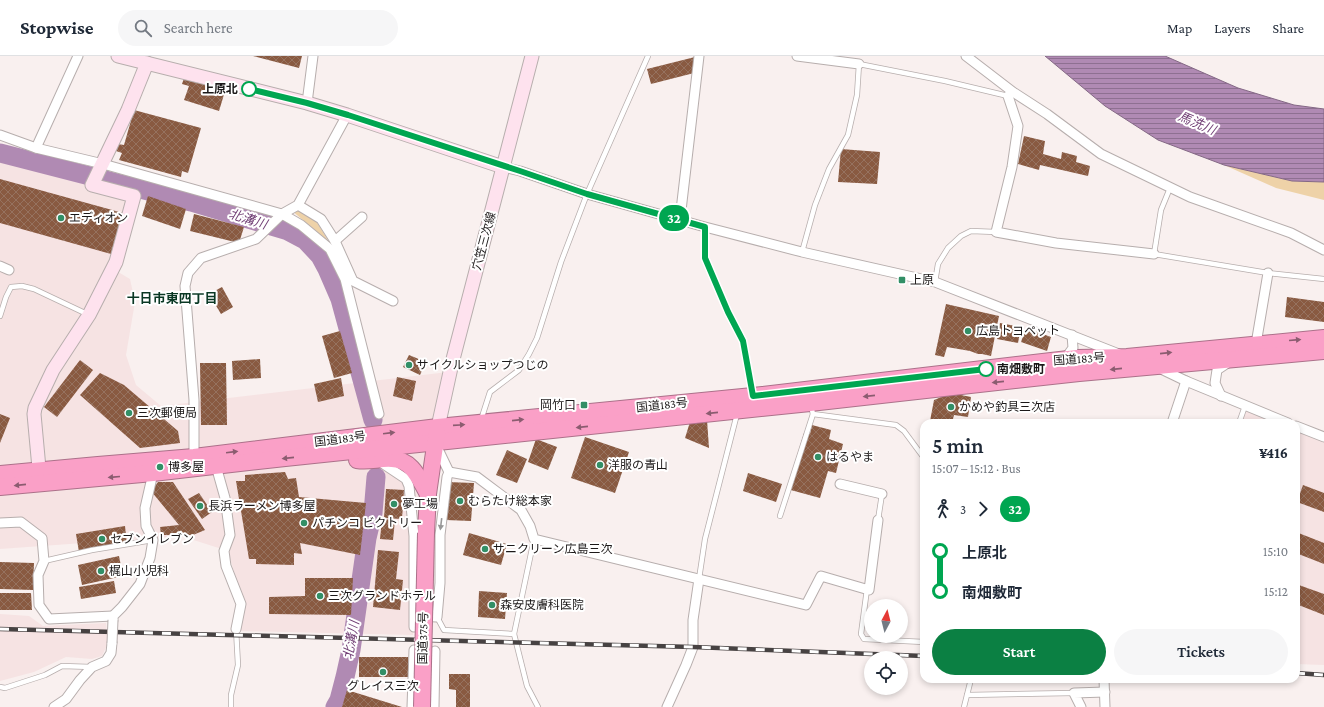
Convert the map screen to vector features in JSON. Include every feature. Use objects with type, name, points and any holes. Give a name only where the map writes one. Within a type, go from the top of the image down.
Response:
[{"type":"highway","name":"国道183号","points":[[0,487],[40,477],[151,467],[216,466],[327,454],[436,435],[479,424],[754,402],[1065,359],[1127,357],[1324,338]]},
{"type":"highway","name":"国道183号","points":[[151,467],[194,457],[738,410],[754,402],[811,408],[1154,365],[1324,351]]},
{"type":"highway","name":"国道375号","points":[[422,707],[426,532],[428,494],[436,435]]},
{"type":"highway","points":[[327,454],[364,461],[393,459],[404,463],[414,469],[428,494]]},
{"type":"highway","name":"国道183号","points":[[0,474],[40,477]]},
{"type":"street","points":[[36,148],[78,56]]},
{"type":"street","points":[[118,56],[307,103],[348,115],[587,194],[705,227],[802,252],[935,282],[1127,357],[1154,365],[1186,381],[1278,419]]},
{"type":"street","points":[[307,103],[313,56]]},
{"type":"street","name":"穴笠三次線","points":[[436,435],[454,355],[532,56]]},
{"type":"street","points":[[680,219],[698,56]]},
{"type":"street","points":[[797,56],[859,64]]},
{"type":"street","points":[[966,56],[1011,94],[1047,114],[1102,154],[1190,197],[1291,233],[1324,250]]},
{"type":"street","points":[[40,477],[34,414],[35,408],[53,370],[89,315],[116,262],[134,196],[92,185],[103,164],[147,63]]},
{"type":"street","points":[[1011,94],[1018,126],[1012,167],[996,232],[1056,243],[1154,254]]},
{"type":"street","points":[[194,457],[194,400],[185,286],[188,273],[201,258],[256,238],[282,214],[298,205],[348,115]]},
{"type":"street","points":[[0,135],[36,148],[103,164],[282,214],[301,225],[330,249],[345,279],[379,414]]},
{"type":"street","points":[[298,205],[321,219],[335,241],[353,281],[393,301]]},
{"type":"street","points":[[335,241],[362,217]]},
{"type":"street","points":[[1256,344],[1268,273]]},
{"type":"street","points":[[1065,359],[1073,348],[1072,335]]},
{"type":"street","points":[[1221,396],[1215,383],[1217,370],[1234,359]]},
{"type":"street","points":[[1173,419],[1186,381]]},
{"type":"street","points":[[1300,428],[1324,437]]},
{"type":"street","points":[[415,616],[437,617],[440,583],[440,535],[447,477],[449,472],[436,435]]},
{"type":"street","points":[[378,460],[406,479],[409,486],[414,536],[414,627]]},
{"type":"street","points":[[216,466],[225,498],[230,535],[224,551],[226,566],[241,604],[236,629]]},
{"type":"street","points":[[54,707],[66,699],[92,667],[106,661],[111,653],[113,618],[140,584],[150,558],[153,540],[146,526],[145,508],[151,467]]},
{"type":"street","points":[[449,472],[477,477],[521,510],[530,526],[534,539],[806,605],[821,576],[869,590],[878,520]]},
{"type":"street","points":[[840,484],[882,494]]},
{"type":"street","points":[[0,523],[21,522],[42,538],[44,561],[38,575],[38,605],[49,619],[113,618]]},
{"type":"street","points":[[667,707],[693,647],[693,620],[699,579]]},
{"type":"street","points":[[412,707],[414,650]]},
{"type":"street","points":[[434,707],[435,651]]},
{"type":"street","points":[[1104,683],[1105,707]]},
{"type":"street","points":[[1081,707],[1074,693],[1105,692]]},
{"type":"lane","points":[[479,424],[490,392],[519,370],[529,354],[536,338],[561,262],[587,194],[648,56]]},
{"type":"lane","points":[[802,252],[814,205],[829,169],[848,135],[857,95],[859,64],[1011,94]]},
{"type":"lane","points":[[1170,188],[1161,210],[1154,254],[1268,273],[1324,279]]},
{"type":"lane","points":[[705,227],[705,258],[728,312],[743,341],[754,402]]},
{"type":"lane","points":[[935,282],[938,264],[948,248],[961,236],[971,231],[996,232]]},
{"type":"lane","points":[[0,316],[11,287],[22,286],[34,289],[89,315]]},
{"type":"lane","points":[[1240,419],[1245,406]]},
{"type":"lane","points":[[780,516],[811,408],[896,425],[904,431],[920,453]]},
{"type":"lane","points":[[699,579],[705,539],[738,410]]},
{"type":"lane","points":[[878,520],[882,494]]},
{"type":"lane","points":[[534,539],[514,634],[527,686],[538,707]]},
{"type":"lane","points":[[44,561],[92,550],[153,540]]},
{"type":"lane","points":[[867,589],[861,634],[864,639],[920,642]]},
{"type":"lane","points":[[437,617],[444,630],[514,634]]},
{"type":"lane","points":[[231,707],[231,695],[238,665],[236,629]]},
{"type":"lane","points":[[0,687],[5,688],[45,675],[62,666],[92,667]]},
{"type":"lane","points":[[964,707],[970,683]]},
{"type":"lane","points":[[413,685],[434,685]]},
{"type":"lane","points":[[967,695],[1074,693]]},
{"type":"shaded area","points":[[0,159],[137,191],[113,269],[130,279],[135,302],[126,355],[136,385],[161,406],[448,372],[432,468],[413,635],[239,631],[244,606],[228,551],[181,536],[0,549]]},
{"type":"shaded area","points":[[1224,165],[1292,181],[1324,182],[1324,200],[1276,188]]},
{"type":"shaded area","points":[[298,205],[315,219],[329,242],[291,210]]},
{"type":"shaded area","points":[[1246,407],[1274,419],[1242,419]]},
{"type":"shaded area","points":[[1300,430],[1324,440],[1324,665],[1300,664]]},
{"type":"shaded area","points":[[0,614],[29,616],[43,626],[106,623],[108,643],[102,656],[92,659],[66,657],[34,672],[0,681]]},
{"type":"water","name":"馬洗川","points":[[1045,56],[1165,56],[1238,88],[1294,105],[1324,109],[1324,182],[1292,181],[1224,165],[1158,140],[1105,106]]},
{"type":"building","points":[[253,56],[302,56],[299,68]]},
{"type":"building","points":[[695,57],[698,72],[651,84],[647,69]]},
{"type":"building","points":[[185,75],[226,88],[219,111],[184,100],[189,86],[182,84]]},
{"type":"building","points":[[134,110],[201,128],[188,173],[182,171],[181,177],[119,160],[122,153],[116,151],[118,144],[124,145]]},
{"type":"building","points":[[1024,136],[1045,141],[1043,154],[1061,159],[1062,152],[1077,156],[1076,162],[1090,166],[1088,176],[1040,165],[1039,170],[1018,164]]},
{"type":"building","points":[[841,149],[880,152],[877,184],[838,182]]},
{"type":"building","name":"エディオン","points":[[0,179],[123,213],[111,254],[0,223]]},
{"type":"building","points":[[148,196],[186,209],[180,229],[142,216]]},
{"type":"building","points":[[194,214],[244,227],[239,243],[190,231]]},
{"type":"building","points":[[222,287],[233,307],[221,314],[209,294]]},
{"type":"building","points":[[1287,297],[1324,302],[1324,322],[1285,317]]},
{"type":"building","name":"広島トヨペット","points":[[946,304],[999,316],[991,356],[947,347],[944,357],[935,355]]},
{"type":"building","points":[[1000,323],[1021,327],[1018,343],[997,339]]},
{"type":"building","points":[[1026,328],[1051,337],[1047,351],[1021,342]]},
{"type":"building","points":[[340,331],[352,373],[334,378],[322,336]]},
{"type":"building","points":[[409,355],[426,362],[420,375],[403,367]]},
{"type":"building","points":[[260,359],[261,378],[233,380],[232,361]]},
{"type":"building","points":[[80,360],[93,370],[57,417],[44,407]]},
{"type":"building","points":[[200,363],[226,363],[227,425],[201,425]]},
{"type":"building","points":[[100,373],[124,385],[178,431],[180,443],[140,448],[80,395]]},
{"type":"building","points":[[397,377],[416,381],[412,401],[393,396]]},
{"type":"building","points":[[341,378],[344,396],[318,402],[314,384]]},
{"type":"building","name":"かめや釣具三次店","points":[[951,393],[971,397],[968,417],[954,415],[953,419],[930,419],[934,400]]},
{"type":"building","points":[[0,414],[10,418],[0,443]]},
{"type":"building","points":[[707,420],[709,448],[685,438],[690,422]]},
{"type":"building","name":"はるやま","points":[[812,425],[831,430],[829,439],[843,444],[836,473],[828,471],[820,498],[787,489],[804,433],[810,434]]},
{"type":"building","name":"洋服の青山","points":[[585,437],[629,452],[615,493],[571,478]]},
{"type":"building","points":[[536,439],[557,447],[548,470],[528,462]]},
{"type":"building","points":[[507,450],[527,459],[517,483],[496,475]]},
{"type":"building","name":"パチンコ ビクトリー","points":[[285,472],[288,479],[296,478],[299,497],[366,503],[360,555],[300,543],[302,554],[294,553],[294,565],[256,564],[256,559],[249,559],[236,481],[245,481],[245,475]]},
{"type":"building","points":[[748,473],[782,484],[776,502],[743,491]]},
{"type":"building","points":[[158,482],[173,482],[205,530],[193,535],[161,535],[160,527],[179,525],[151,491]]},
{"type":"building","name":"むらたけ総本家","points":[[447,482],[474,483],[471,521],[446,520]]},
{"type":"building","points":[[1303,485],[1324,493],[1324,512],[1300,503],[1300,494]]},
{"type":"building","name":"夢工場","points":[[386,489],[404,490],[402,519],[384,518]]},
{"type":"building","name":"長浜ラーメン博多屋","points":[[199,493],[212,512],[202,519],[188,499]]},
{"type":"building","points":[[382,519],[395,520],[393,540],[380,539]]},
{"type":"building","name":"セブンイレブン","points":[[125,526],[127,545],[79,552],[76,534]]},
{"type":"building","name":"サニクリーン広島三次","points":[[469,533],[507,544],[501,565],[463,555]]},
{"type":"building","points":[[1300,534],[1324,543],[1324,564],[1300,555]]},
{"type":"building","points":[[378,550],[399,552],[396,579],[403,580],[400,610],[373,607]]},
{"type":"building","name":"梶山小児科","points":[[119,556],[123,576],[82,585],[78,565]]},
{"type":"building","points":[[0,562],[34,563],[33,590],[0,589]]},
{"type":"building","name":"三次グランドホテル","points":[[305,578],[353,578],[351,615],[269,614],[269,597],[305,596]]},
{"type":"building","points":[[114,581],[116,593],[81,599],[79,587]]},
{"type":"building","points":[[1300,585],[1324,594],[1324,615],[1300,606]]},
{"type":"building","name":"森安皮膚科医院","points":[[479,591],[507,593],[505,619],[478,617]]},
{"type":"building","points":[[0,593],[31,593],[32,610],[0,610]]},
{"type":"building","name":"グレイス三次","points":[[359,657],[408,657],[408,677],[359,677]]},
{"type":"building","points":[[449,674],[470,674],[470,707],[456,707],[456,690],[449,689]]},
{"type":"building","points":[[347,690],[402,707],[342,707]]},
{"type":"waterway","name":"北溝川","points":[[0,153],[191,202],[288,231],[305,240],[320,256],[340,299],[373,420]]},
{"type":"waterway","name":"北溝川","points":[[335,707],[339,700],[351,650],[367,538],[373,513],[376,477]]},
{"type":"railway","points":[[0,629],[693,647],[920,656]]},
{"type":"railway","points":[[1300,673],[1324,675]]},
{"type":"bus line","name":"32","points":[[249,89],[348,115],[587,194],[705,227],[705,258],[728,312],[743,341],[753,396],[986,369]]},
{"type":"place","name":"上原北","points":[[249,89]]},
{"type":"place","name":"エディオン","points":[[61,218]]},
{"type":"place","name":"上原","points":[[902,280]]},
{"type":"place","name":"広島トヨペット","points":[[968,331]]},
{"type":"place","name":"サイクルショップつじの","points":[[409,365]]},
{"type":"place","name":"南畑敷町","points":[[986,369]]},
{"type":"place","name":"岡竹口","points":[[584,405]]},
{"type":"place","name":"かめや釣具三次店","points":[[951,407]]},
{"type":"place","name":"三次郵便局","points":[[129,413]]},
{"type":"place","name":"はるやま","points":[[818,457]]},
{"type":"place","name":"洋服の青山","points":[[600,465]]},
{"type":"place","name":"博多屋","points":[[160,467]]},
{"type":"place","name":"むらたけ総本家","points":[[460,501]]},
{"type":"place","name":"夢工場","points":[[394,504]]},
{"type":"place","name":"長浜ラーメン博多屋","points":[[200,506]]},
{"type":"place","name":"パチンコ ビクトリー","points":[[304,523]]},
{"type":"place","name":"セブンイレブン","points":[[102,539]]},
{"type":"place","name":"サニクリーン広島三次","points":[[485,549]]},
{"type":"place","name":"梶山小児科","points":[[101,571]]},
{"type":"place","name":"三次グランドホテル","points":[[320,596]]},
{"type":"place","name":"森安皮膚科医院","points":[[492,605]]},
{"type":"place","name":"グレイス三次","points":[[383,672]]},
{"type":"district","name":"十日市東四丁目","points":[[172,298]]}]
